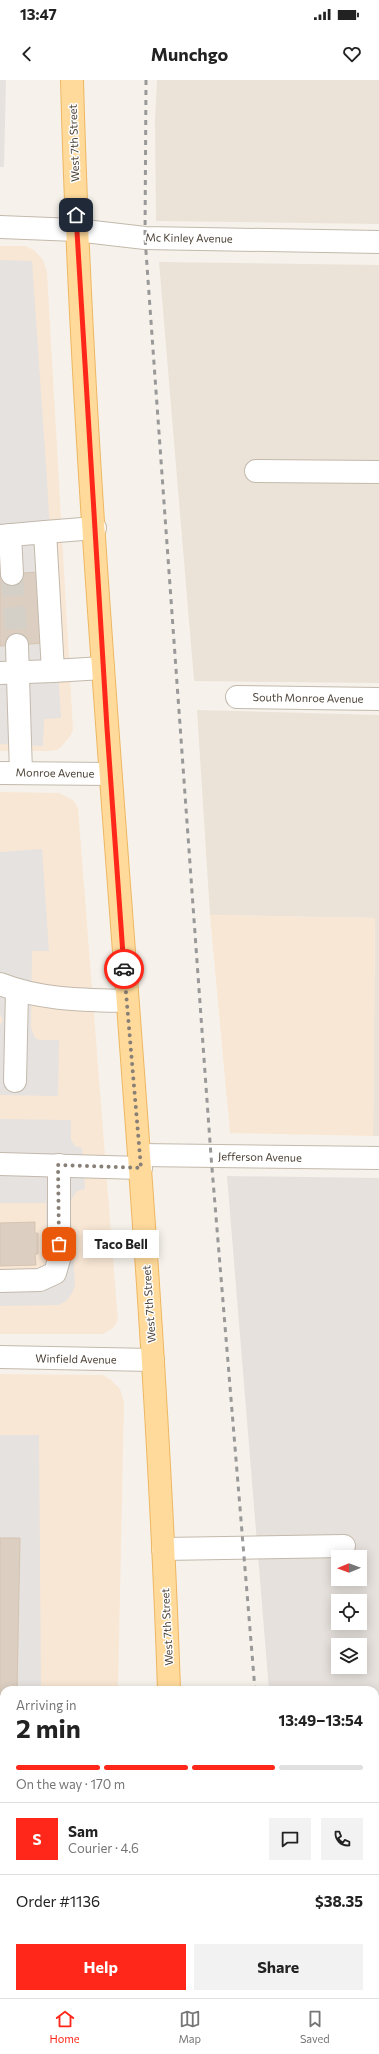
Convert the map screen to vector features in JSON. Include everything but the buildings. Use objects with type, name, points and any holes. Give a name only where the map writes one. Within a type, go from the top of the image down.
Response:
[{"type":"main road","name":"West 7th Street","points":[[72,80],[76,230],[110,774],[126,1002],[141,1161],[163,1550],[168,1685]]},
{"type":"street","name":"Mc Kinley Avenue","points":[[0,227],[76,230],[145,238],[379,242]]},
{"type":"street","points":[[256,471],[379,472]]},
{"type":"street","points":[[12,574],[5,535],[95,528]]},
{"type":"street","points":[[46,532],[53,671]]},
{"type":"street","points":[[10,773],[9,673],[17,645]]},
{"type":"street","points":[[9,673],[103,668]]},
{"type":"street","name":"South Monroe Avenue","points":[[237,697],[379,699]]},
{"type":"street","name":"Monroe Avenue","points":[[10,773],[110,774]]},
{"type":"street","points":[[15,1081],[9,987],[62,998],[126,1002]]},
{"type":"street","name":"Jefferson Avenue","points":[[0,1164],[58,1165],[141,1161],[379,1158]]},
{"type":"street","points":[[0,1281],[40,1280],[55,1273],[59,1260],[58,1165]]},
{"type":"street","name":"Winfield Avenue","points":[[0,1357],[153,1360]]},
{"type":"street","points":[[163,1550],[344,1546]]},
{"type":"shaded area","points":[[0,80],[6,80],[4,167],[0,167]]},
{"type":"shaded area","points":[[157,80],[379,80],[379,224],[156,221],[155,120]]},
{"type":"shaded area","points":[[0,246],[25,246],[34,250],[43,260],[47,272],[73,729],[71,735],[61,747],[57,750],[48,751],[0,751]]},
{"type":"shaded area","points":[[0,260],[32,261],[61,718],[44,719],[43,746],[0,744]]},
{"type":"shaded area","points":[[159,262],[379,265],[379,683],[194,681]]},
{"type":"shaded area","points":[[197,710],[379,715],[379,1136],[373,1136],[375,918],[210,915]]},
{"type":"shaded area","points":[[0,792],[59,793],[73,800],[78,808],[118,1320],[113,1328],[103,1334],[0,1334]]},
{"type":"shaded area","points":[[42,849],[49,951],[32,951],[31,1028],[35,1038],[40,1040],[59,1040],[58,1096],[0,1095],[0,1025],[3,1020],[0,1014],[0,852]]},
{"type":"shaded area","points":[[210,915],[375,918],[373,1136],[230,1133]]},
{"type":"shaded area","points":[[0,1119],[71,1120],[71,1140],[75,1146],[82,1148],[85,1189],[77,1191],[70,1201],[75,1286],[66,1301],[59,1305],[0,1306],[0,1271],[40,1271],[46,1266],[46,1203],[0,1203]]},
{"type":"shaded area","points":[[227,1176],[379,1178],[379,1686],[269,1686]]},
{"type":"shaded area","points":[[0,1374],[103,1375],[111,1380],[120,1389],[124,1403],[118,1686],[0,1686]]},
{"type":"shaded area","points":[[0,1435],[39,1435],[41,1686],[0,1686]]},
{"type":"tunnel","points":[[12,574],[17,645]]},
{"type":"railway","points":[[146,80],[145,238],[211,1156],[255,1686]]},
{"type":"way so far","points":[[59,1244],[58,1165],[141,1168],[124,969]]},
{"type":"place","name":"Taco Bell","points":[[59,1244]]},
{"type":"route","points":[[76,215],[107,728],[124,969]]}]
